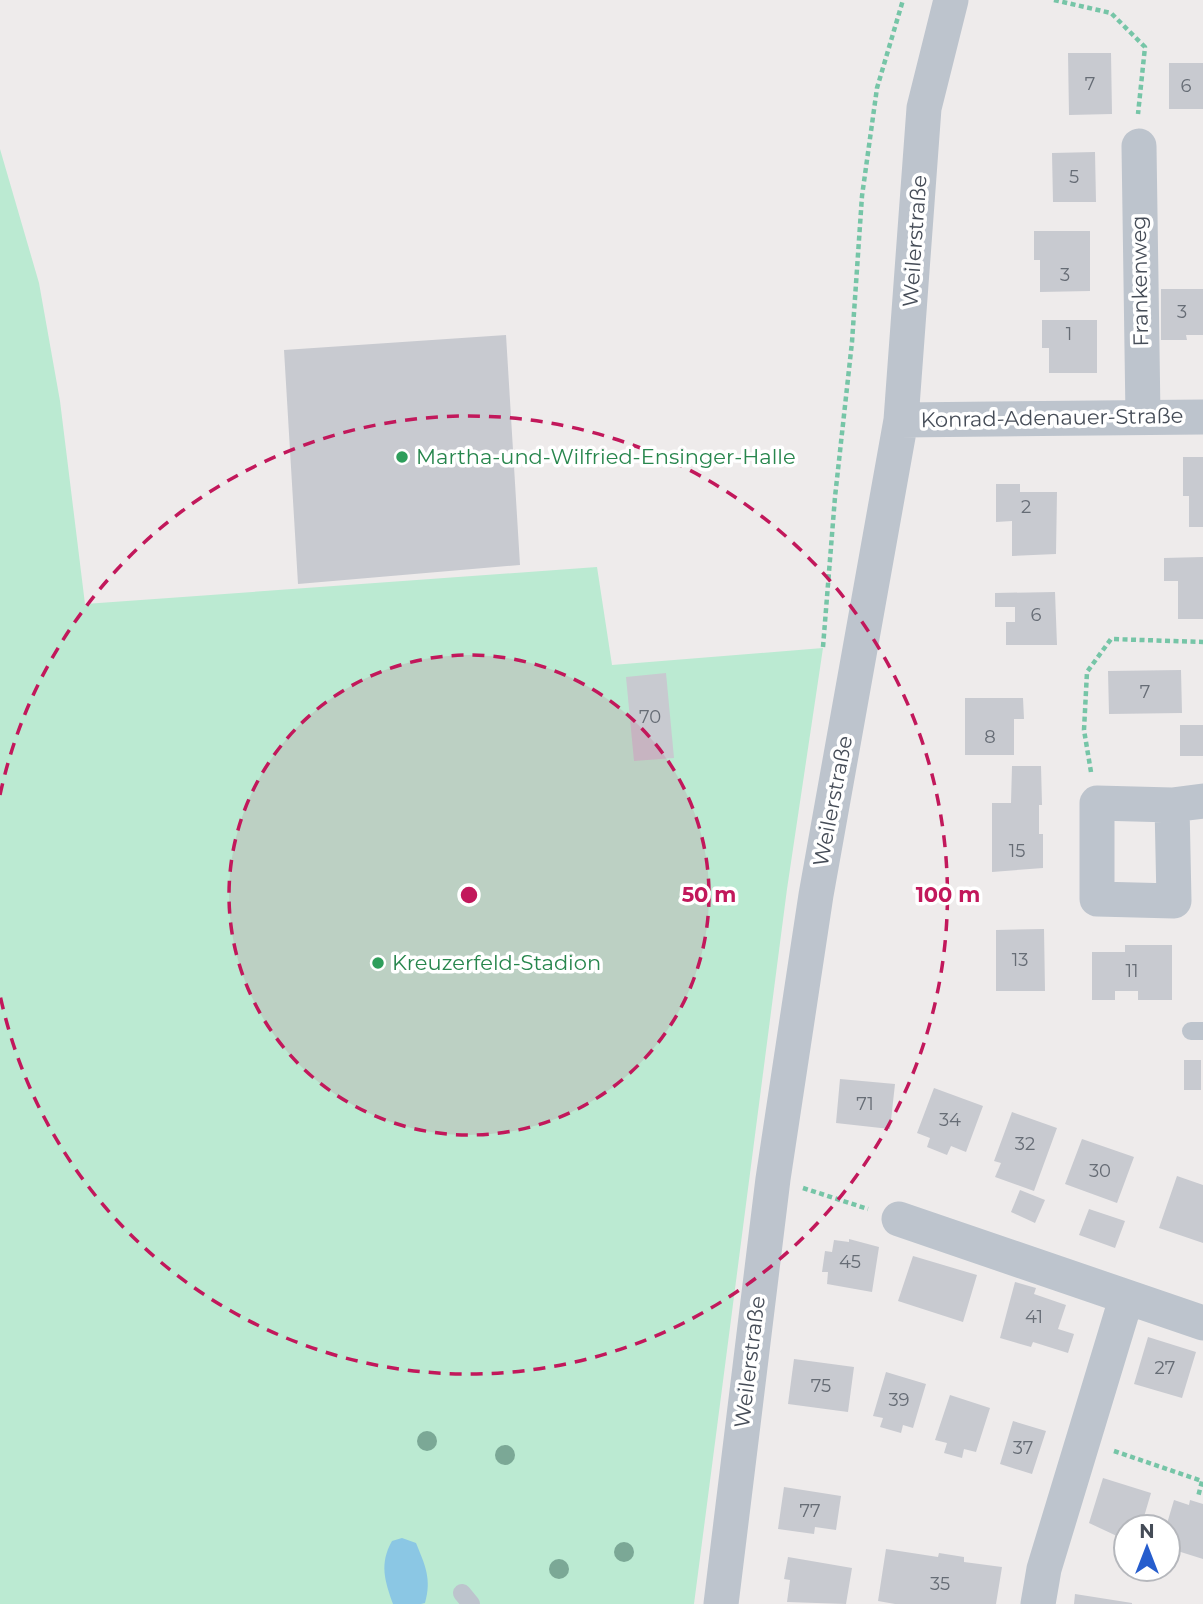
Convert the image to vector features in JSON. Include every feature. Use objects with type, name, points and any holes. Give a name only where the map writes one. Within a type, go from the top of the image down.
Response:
[{"type":"street","name":"Weilerstraße","points":[[721,1604],[773,1179],[816,895],[901,420],[924,108],[951,0]]},
{"type":"street","name":"Frankenweg","points":[[1139,146],[1143,416]]},
{"type":"street","name":"Konrad-Adenauer-Straße","points":[[901,420],[1203,417]]},
{"type":"street","points":[[1097,803],[1188,803],[1174,901],[1097,899],[1097,803]]},
{"type":"street","points":[[899,1219],[1126,1299],[1203,1323]]},
{"type":"street","points":[[1038,1604],[1044,1569],[1126,1299]]},
{"type":"path","points":[[829,592],[835,497],[852,342],[862,196],[877,88],[903,0]]},
{"type":"path","points":[[1054,0],[1111,13],[1144,47],[1138,95],[1139,146]]},
{"type":"path","points":[[1097,803],[1084,730],[1087,672],[1111,639],[1203,642]]},
{"type":"path","points":[[773,1179],[899,1219]]},
{"type":"path","points":[[1083,1441],[1202,1480],[1198,1497]]},
{"type":"green space","points":[[0,149],[39,283],[60,401],[85,604],[597,567],[612,665],[823,648],[787,889],[694,1604],[0,1604]]},
{"type":"water","points":[[402,1538],[416,1543],[422,1558],[428,1579],[425,1603],[393,1604],[384,1565],[392,1541]]},
{"type":"building","points":[[1068,53],[1111,53],[1112,114],[1069,115]]},
{"type":"building","points":[[1169,63],[1203,63],[1203,109],[1169,109]]},
{"type":"building","points":[[1095,152],[1096,202],[1053,202],[1052,153]]},
{"type":"building","points":[[1034,231],[1090,231],[1090,291],[1040,292],[1040,260],[1034,260]]},
{"type":"building","points":[[1161,289],[1203,289],[1203,335],[1186,335],[1187,340],[1161,340]]},
{"type":"building","points":[[1042,320],[1097,320],[1097,373],[1049,373],[1049,348],[1042,348]]},
{"type":"building","name":"Martha-und-Wilfried-Ensinger-Halle","points":[[506,335],[520,565],[298,584],[284,350]]},
{"type":"building","points":[[1183,457],[1203,457],[1203,527],[1189,527],[1189,496],[1183,496]]},
{"type":"building","points":[[996,484],[1020,484],[1020,492],[1057,492],[1056,554],[1012,556],[1012,521],[996,522]]},
{"type":"building","points":[[1203,557],[1203,619],[1178,619],[1178,581],[1164,581],[1164,558]]},
{"type":"building","points":[[1055,592],[1057,645],[1006,645],[1006,622],[1015,622],[1015,607],[995,607],[995,593]]},
{"type":"building","points":[[1181,670],[1182,713],[1109,714],[1108,671]]},
{"type":"building","points":[[666,673],[674,758],[634,761],[626,677]]},
{"type":"building","points":[[965,698],[1023,698],[1024,719],[1014,719],[1014,755],[965,755]]},
{"type":"building","points":[[1180,725],[1203,725],[1203,756],[1180,756]]},
{"type":"building","points":[[1012,766],[1041,766],[1042,805],[1039,805],[1039,834],[1043,834],[1043,868],[992,872],[992,803],[1011,803]]},
{"type":"building","points":[[1044,929],[1045,991],[996,991],[996,930]]},
{"type":"building","points":[[1125,945],[1172,945],[1172,1000],[1138,1000],[1138,991],[1115,991],[1115,1000],[1092,1000],[1092,952],[1125,952]]},
{"type":"building","points":[[1184,1060],[1201,1060],[1201,1090],[1184,1090]]},
{"type":"building","points":[[840,1079],[895,1084],[890,1129],[836,1123]]},
{"type":"building","points":[[934,1088],[983,1106],[966,1152],[951,1146],[947,1155],[927,1147],[930,1138],[917,1133]]},
{"type":"building","points":[[1012,1112],[1057,1128],[1034,1191],[995,1177],[1001,1163],[994,1161]]},
{"type":"building","points":[[1082,1139],[1134,1157],[1117,1203],[1065,1184]]},
{"type":"building","points":[[1177,1176],[1203,1185],[1203,1243],[1159,1228]]},
{"type":"building","points":[[1020,1190],[1045,1200],[1035,1223],[1011,1212]]},
{"type":"building","points":[[1089,1209],[1125,1221],[1115,1248],[1079,1235]]},
{"type":"building","points":[[849,1239],[879,1247],[872,1292],[827,1284],[828,1272],[822,1272],[825,1251],[832,1252],[834,1240],[849,1242]]},
{"type":"building","points":[[913,1256],[977,1275],[963,1322],[898,1301]]},
{"type":"building","points":[[1015,1282],[1036,1288],[1034,1294],[1066,1305],[1058,1329],[1074,1334],[1068,1353],[1033,1342],[1031,1347],[1000,1338]]},
{"type":"building","points":[[1148,1337],[1196,1352],[1182,1398],[1134,1384]]},
{"type":"building","points":[[794,1359],[854,1367],[848,1412],[788,1404]]},
{"type":"building","points":[[886,1372],[926,1384],[913,1428],[903,1425],[901,1433],[880,1427],[883,1418],[873,1416]]},
{"type":"building","points":[[950,1395],[990,1408],[976,1452],[964,1449],[962,1458],[944,1453],[947,1443],[935,1440]]},
{"type":"building","points":[[1013,1421],[1046,1431],[1032,1474],[1000,1464]]},
{"type":"building","points":[[1103,1478],[1151,1493],[1145,1513],[1112,1513],[1112,1534],[1089,1523]]},
{"type":"building","points":[[784,1487],[841,1496],[836,1530],[815,1527],[814,1534],[778,1529]]},
{"type":"building","points":[[1174,1500],[1189,1505],[1190,1500],[1203,1504],[1203,1559],[1182,1552],[1182,1513],[1170,1513]]},
{"type":"building","points":[[886,1549],[938,1557],[939,1553],[964,1557],[964,1562],[1002,1567],[996,1604],[895,1604],[878,1601]]},
{"type":"building","points":[[788,1557],[852,1568],[846,1604],[787,1602],[790,1580],[784,1579]]},
{"type":"building","points":[[1075,1594],[1132,1603],[1132,1604],[1074,1604]]},
{"type":"place","name":"Martha-und-Wilfried-Ensinger-Halle","points":[[402,457]]},
{"type":"place","name":"Kreuzerfeld-Stadion","points":[[378,963]]}]
